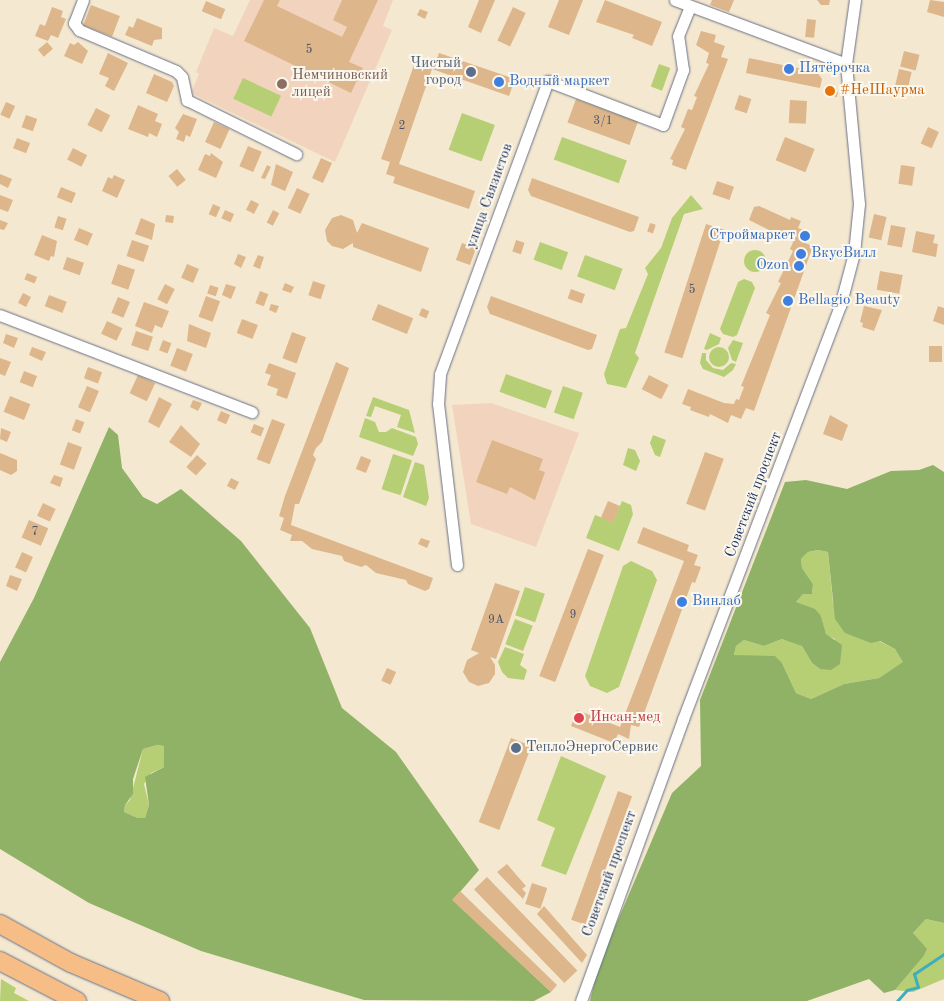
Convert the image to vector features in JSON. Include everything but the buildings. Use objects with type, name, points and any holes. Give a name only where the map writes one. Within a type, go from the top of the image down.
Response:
[{"type":"highway","points":[[0,924],[71,963],[160,1001]]},
{"type":"highway","points":[[0,961],[77,1001]]},
{"type":"street","points":[[83,0],[75,19],[76,27],[176,71],[182,77],[187,100],[296,154]]},
{"type":"street","points":[[675,0],[846,64]]},
{"type":"street","name":"Советский проспект","points":[[581,1001],[683,719],[840,306],[854,253],[859,204],[846,64],[855,0]]},
{"type":"street","name":"улица Связистов","points":[[457,565],[438,404],[440,374],[548,81],[663,126],[683,70],[678,36],[690,6]]},
{"type":"street","points":[[0,314],[252,412]]},
{"type":"shaded area","name":"Немчиновский лицей","points":[[250,0],[393,0],[383,26],[392,30],[335,162],[191,93],[199,74],[196,72],[214,28],[233,36]]},
{"type":"shaded area","points":[[491,403],[579,433],[536,547],[471,524],[452,405]]},
{"type":"green space","points":[[659,64],[670,68],[662,91],[651,87]]},
{"type":"green space","points":[[243,78],[281,96],[271,117],[233,99]]},
{"type":"green space","points":[[462,113],[495,125],[482,162],[449,150]]},
{"type":"green space","points":[[562,137],[627,161],[619,183],[554,160]]},
{"type":"green space","points":[[691,195],[703,209],[684,214],[635,353],[639,358],[626,388],[607,384],[604,374],[620,329],[626,328],[648,274],[645,268],[661,248],[672,218]]},
{"type":"green space","points":[[540,242],[568,252],[562,270],[534,260]]},
{"type":"green space","points":[[755,250],[765,257],[766,261],[759,271],[755,272],[745,265],[744,261],[751,251]]},
{"type":"green space","points":[[585,255],[623,269],[615,290],[577,277]]},
{"type":"green space","points":[[744,279],[752,282],[755,288],[737,335],[733,337],[723,334],[720,329],[738,282]]},
{"type":"green space","points":[[710,333],[721,338],[719,344],[707,350],[704,349]]},
{"type":"green space","points":[[733,340],[743,343],[736,362],[732,360],[728,348]]},
{"type":"green space","points":[[719,347],[726,350],[729,357],[726,364],[719,367],[712,364],[709,357],[712,350]]},
{"type":"green space","points":[[702,353],[706,353],[706,360],[713,368],[723,370],[731,363],[736,364],[733,370],[724,377],[703,369],[700,363]]},
{"type":"green space","points":[[506,374],[552,391],[546,409],[500,392]]},
{"type":"green space","points":[[563,386],[583,393],[574,419],[554,412]]},
{"type":"green space","points":[[373,397],[409,410],[415,433],[397,427],[401,415],[375,406],[371,417],[366,416]]},
{"type":"green space","points":[[365,418],[375,422],[379,432],[386,432],[392,428],[416,437],[418,444],[413,456],[359,437]]},
{"type":"green space","points":[[109,427],[118,435],[122,468],[143,497],[157,504],[181,489],[241,541],[310,628],[342,708],[396,752],[479,870],[453,900],[551,992],[534,1001],[364,1000],[201,951],[89,903],[0,849],[0,662],[34,598]],"holes":[[[157,745],[164,746],[164,767],[145,777],[149,805],[145,818],[138,818],[124,812],[125,805],[133,794],[133,779],[143,749]]]},
{"type":"green space","points":[[653,435],[666,440],[660,457],[655,455],[650,443]]},
{"type":"green space","points":[[628,448],[635,450],[640,461],[636,471],[623,465]]},
{"type":"green space","points":[[393,454],[412,460],[401,495],[382,489]]},
{"type":"green space","points":[[415,462],[424,465],[429,498],[426,506],[403,497]]},
{"type":"green space","points":[[933,465],[944,472],[944,923],[926,919],[913,933],[927,949],[923,957],[895,990],[884,993],[869,979],[807,1001],[590,1001],[598,967],[672,793],[701,766],[700,700],[785,482],[806,480],[847,489],[891,471],[919,470]],"holes":[[[818,550],[828,552],[835,619],[845,633],[871,643],[880,641],[895,649],[903,662],[879,678],[844,684],[811,699],[796,693],[782,663],[775,656],[734,655],[736,646],[744,640],[764,646],[782,639],[802,646],[812,663],[820,669],[831,670],[840,664],[842,645],[826,634],[821,616],[815,609],[796,602],[803,594],[812,594],[813,584],[802,568],[801,559],[808,552]]]},
{"type":"green space","points":[[622,501],[631,505],[633,514],[619,551],[586,538],[595,515],[613,522]]},
{"type":"green space","points":[[818,550],[828,552],[833,603],[879,641],[895,649],[904,662],[879,678],[844,684],[811,699],[796,693],[782,663],[734,655],[736,646],[744,640],[764,646],[782,639],[802,646],[812,663],[820,669],[835,639],[826,635],[821,616],[796,602],[803,594],[812,594],[813,584],[802,568],[801,559],[808,552]]},
{"type":"green space","points":[[631,561],[652,571],[657,580],[619,687],[607,693],[590,686],[585,676],[623,566]]},
{"type":"green space","points":[[525,587],[545,594],[535,622],[515,615]]},
{"type":"green space","points":[[515,619],[533,626],[523,651],[505,644]]},
{"type":"green space","points":[[505,647],[524,654],[520,665],[527,670],[524,680],[508,678],[502,672],[498,662]]},
{"type":"green space","points":[[157,745],[164,746],[164,767],[151,773],[144,784],[149,805],[145,818],[138,818],[124,812],[125,805],[130,800],[143,749]]},
{"type":"green space","points":[[561,756],[606,776],[566,875],[541,866],[555,828],[537,820]]},
{"type":"green space","points":[[926,919],[944,923],[944,979],[913,992],[895,990],[923,957],[920,943],[913,933]]},
{"type":"green space","points":[[1,979],[16,988],[14,993],[29,1001],[0,1001]]},
{"type":"waterway","points":[[897,1001],[907,990],[918,987],[914,974],[944,954]]},
{"type":"place","name":"Пятёрочка","points":[[789,69]]},
{"type":"place","name":"Чистый город","points":[[471,72]]},
{"type":"place","name":"Водный маркет","points":[[499,82]]},
{"type":"place","name":"Немчиновский лицей","points":[[282,84]]},
{"type":"place","name":"#НеШаурма","points":[[830,91]]},
{"type":"place","name":"Строймаркет","points":[[805,236]]},
{"type":"place","name":"ВкусВилл","points":[[801,254]]},
{"type":"place","name":"Ozon","points":[[799,266]]},
{"type":"place","name":"Bellagio Beauty","points":[[788,301]]},
{"type":"place","name":"Винлаб","points":[[682,602]]},
{"type":"place","name":"Инсан-мед","points":[[579,718]]},
{"type":"place","name":"ТеплоЭнергоСервис","points":[[516,748]]}]
